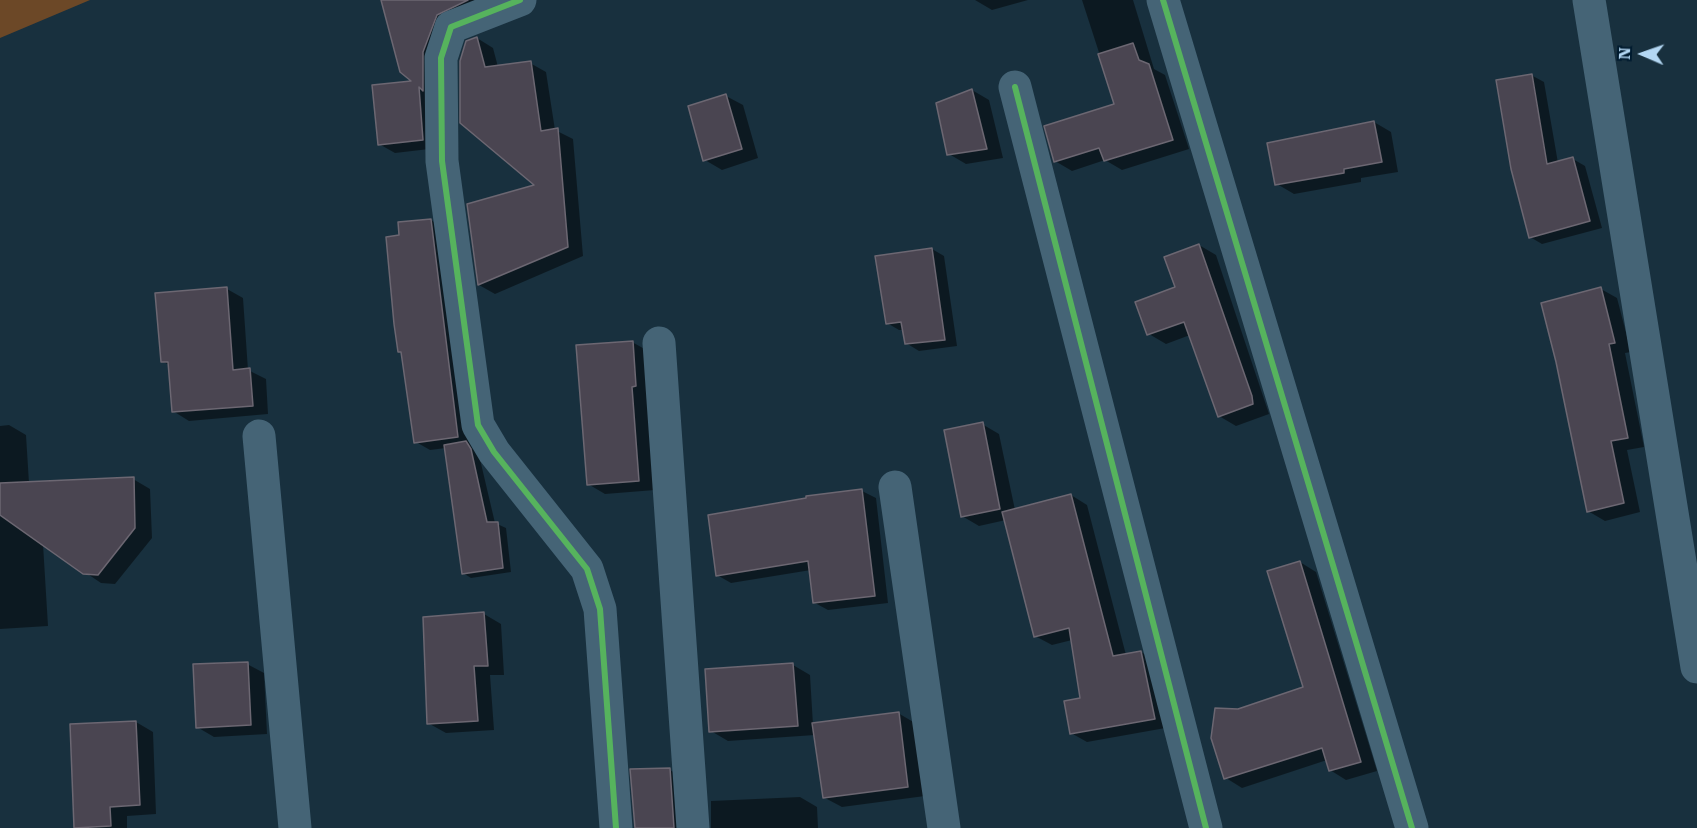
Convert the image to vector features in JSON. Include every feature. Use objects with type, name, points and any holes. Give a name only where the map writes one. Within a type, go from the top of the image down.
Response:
[{"type":"street","points":[[520,0],[451,27],[441,58],[442,161],[478,425],[494,452],[587,569],[600,609],[616,828]]},
{"type":"street","points":[[1163,0],[1412,828]]},
{"type":"street","points":[[1589,0],[1697,667]]},
{"type":"street","points":[[1015,87],[1206,828]]},
{"type":"street","points":[[659,343],[693,828]]},
{"type":"street","points":[[259,435],[295,828]]},
{"type":"street","points":[[895,487],[944,828]]},
{"type":"shaded area","points":[[0,0],[90,0],[0,38]]},
{"type":"building","points":[[381,0],[468,0],[437,15],[423,52],[423,91],[419,87],[423,140],[378,145],[372,85],[411,81],[400,72]]},
{"type":"building","points":[[477,37],[485,67],[531,61],[541,131],[558,128],[568,247],[478,285],[467,204],[534,185],[460,123],[460,61],[466,41]]},
{"type":"building","points":[[1133,43],[1139,60],[1149,64],[1173,140],[1104,161],[1099,148],[1054,162],[1044,126],[1114,104],[1098,54]]},
{"type":"building","points":[[1532,74],[1547,164],[1573,157],[1590,221],[1529,238],[1511,169],[1496,80]]},
{"type":"building","points":[[972,89],[987,149],[947,155],[936,103]]},
{"type":"building","points":[[726,94],[742,149],[703,161],[688,106]]},
{"type":"building","points":[[1374,121],[1382,162],[1344,169],[1344,173],[1275,185],[1267,143]]},
{"type":"building","points":[[431,219],[458,437],[414,443],[401,352],[398,352],[394,324],[386,237],[399,235],[398,222]]},
{"type":"building","points":[[1199,244],[1253,404],[1218,417],[1184,322],[1147,335],[1135,302],[1175,287],[1164,257]]},
{"type":"building","points":[[932,248],[945,340],[905,344],[901,322],[886,324],[875,256]]},
{"type":"building","points":[[227,287],[233,370],[250,368],[253,406],[172,412],[168,362],[161,362],[155,293]]},
{"type":"building","points":[[1601,287],[1615,343],[1609,344],[1628,438],[1611,441],[1624,503],[1587,512],[1556,362],[1541,303]]},
{"type":"building","points":[[633,341],[636,386],[632,387],[639,481],[587,485],[576,345]]},
{"type":"building","points":[[983,422],[1000,509],[961,517],[944,430]]},
{"type":"building","points":[[466,441],[471,449],[487,522],[498,522],[503,568],[462,574],[444,445]]},
{"type":"building","points":[[134,477],[135,528],[98,575],[83,574],[0,515],[0,483]]},
{"type":"building","points":[[862,489],[875,596],[813,603],[808,561],[716,576],[708,515],[806,498],[806,496]]},
{"type":"building","points":[[1071,494],[1113,656],[1141,651],[1155,719],[1070,734],[1064,701],[1080,698],[1069,628],[1034,637],[1002,512]]},
{"type":"building","points":[[1300,561],[1361,762],[1329,771],[1322,748],[1224,779],[1211,738],[1215,708],[1238,709],[1303,687],[1267,571]]},
{"type":"building","points":[[484,612],[488,666],[474,666],[478,721],[427,724],[423,617]]},
{"type":"building","points":[[248,662],[251,725],[196,728],[193,664]]},
{"type":"building","points":[[793,663],[798,726],[709,732],[705,669]]},
{"type":"building","points":[[899,712],[908,787],[823,798],[812,723]]},
{"type":"building","points":[[136,721],[140,805],[110,807],[111,826],[74,828],[70,724]]},
{"type":"building","points":[[670,768],[674,828],[635,828],[630,769]]},
{"type":"cycle path","points":[[520,0],[451,27],[441,58],[442,161],[478,425],[494,452],[587,569],[600,609],[616,828]]},
{"type":"cycle path","points":[[1163,0],[1412,828]]},
{"type":"cycle path","points":[[1015,87],[1206,828]]}]
